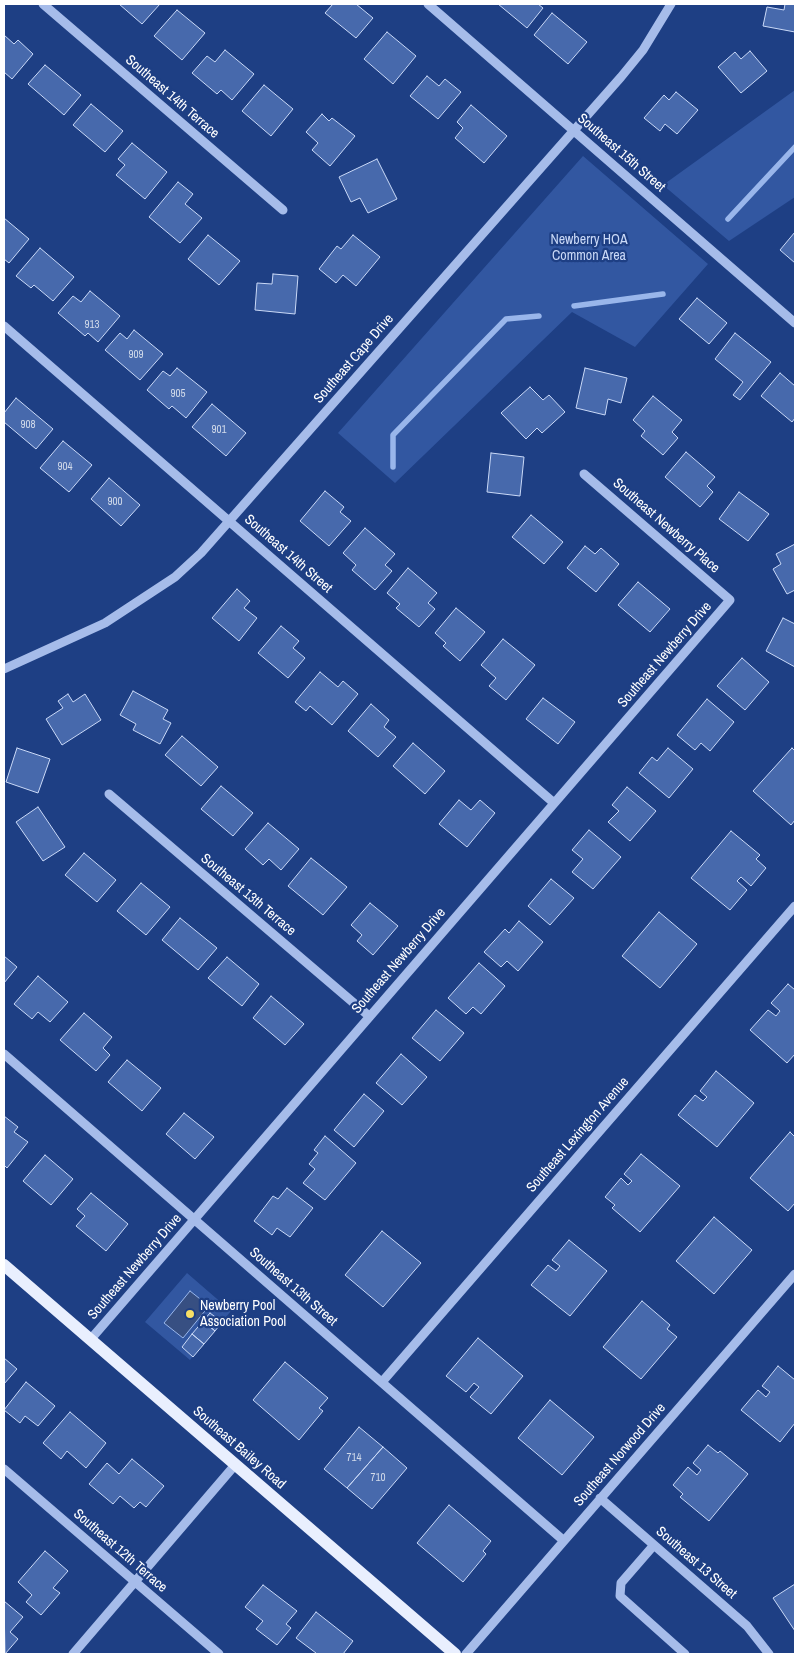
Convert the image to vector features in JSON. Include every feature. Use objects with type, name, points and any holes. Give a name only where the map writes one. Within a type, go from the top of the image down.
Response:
[{"type":"main road","name":"Southeast Bailey Road","points":[[4,1265],[455,1654]]},
{"type":"street","name":"Southeast 14th Terrace","points":[[43,4],[283,210]]},
{"type":"street","name":"Southeast 15th Street","points":[[428,4],[795,323]]},
{"type":"street","name":"Southeast Cape Drive","points":[[4,669],[105,623],[175,577],[229,522],[574,131],[643,50],[671,4]]},
{"type":"street","name":"Southeast 14th Street","points":[[4,326],[554,803]]},
{"type":"street","name":"Southeast Newberry Place","points":[[584,474],[730,600]]},
{"type":"street","name":"Southeast Newberry Drive","points":[[90,1340],[730,600]]},
{"type":"street","name":"Southeast 13th Terrace","points":[[109,794],[369,1016]]},
{"type":"street","name":"Southeast Lexington Avenue","points":[[382,1382],[795,906]]},
{"type":"street","name":"Southeast 13th Street","points":[[4,1054],[563,1540]]},
{"type":"street","name":"Southeast Norwood Drive","points":[[466,1654],[795,1274]]},
{"type":"street","points":[[73,1654],[236,1465]]},
{"type":"street","name":"Southeast 12th Terrace","points":[[4,1469],[219,1654]]},
{"type":"street","name":"Southeast 13 Street","points":[[600,1498],[747,1626],[769,1654]]},
{"type":"street","points":[[654,1545],[621,1583],[620,1596],[685,1654]]},
{"type":"green space","points":[[795,90],[795,197],[729,241],[663,185]]},
{"type":"green space","name":"Newberry HOA Common Area","points":[[583,156],[708,264],[635,347],[572,312],[395,483],[338,433]]},
{"type":"green space","name":"Newberry Pool Association Pool","points":[[187,1273],[231,1311],[190,1360],[145,1322]]},
{"type":"shaded area","name":"Newberry Pool Association Pool","points":[[190,1291],[209,1306],[183,1338],[164,1323]]},
{"type":"building","points":[[119,4],[160,4],[142,24]]},
{"type":"building","points":[[333,4],[356,4],[373,18],[356,38],[325,13]]},
{"type":"building","points":[[498,4],[538,4],[543,8],[527,28]]},
{"type":"building","points":[[785,4],[795,4],[795,32],[763,26],[767,7],[784,10]]},
{"type":"building","points":[[177,10],[205,33],[182,60],[154,36]]},
{"type":"building","points":[[552,13],[587,42],[568,64],[534,35]]},
{"type":"building","points":[[387,32],[416,56],[393,84],[364,59]]},
{"type":"building","points":[[4,35],[14,44],[18,40],[33,54],[12,79],[4,72]]},
{"type":"building","points":[[225,50],[254,74],[232,100],[221,90],[217,94],[192,73],[207,56],[215,62]]},
{"type":"building","points":[[750,51],[767,71],[741,93],[718,67],[735,52],[741,59]]},
{"type":"building","points":[[45,65],[81,95],[64,115],[28,84]]},
{"type":"building","points":[[427,76],[439,86],[445,79],[461,92],[438,119],[410,96]]},
{"type":"building","points":[[264,85],[293,109],[271,136],[242,111]]},
{"type":"building","points":[[676,92],[698,110],[677,134],[665,124],[660,131],[644,118],[664,95],[669,100]]},
{"type":"building","points":[[91,104],[123,131],[105,152],[73,125]]},
{"type":"building","points":[[471,105],[507,136],[484,163],[455,138],[463,128],[457,122]]},
{"type":"building","points":[[322,114],[329,121],[332,118],[355,136],[330,166],[312,150],[318,143],[306,132]]},
{"type":"building","points":[[132,143],[167,172],[145,199],[116,175],[125,165],[118,159]]},
{"type":"building","points":[[377,159],[397,199],[368,213],[360,198],[351,202],[339,177]]},
{"type":"building","points":[[178,182],[193,194],[185,204],[202,218],[180,243],[149,217]]},
{"type":"building","points":[[4,218],[29,239],[9,263],[4,259]]},
{"type":"building","points":[[795,232],[795,263],[780,250]]},
{"type":"building","points":[[208,235],[240,261],[219,285],[188,259]]},
{"type":"building","points":[[353,235],[380,257],[356,286],[343,275],[336,283],[319,269],[337,246],[341,249]]},
{"type":"building","points":[[40,248],[74,277],[53,301],[34,285],[31,288],[16,276]]},
{"type":"building","points":[[273,274],[298,276],[295,314],[255,310],[257,283],[272,284]]},
{"type":"building","points":[[90,291],[120,316],[98,342],[88,333],[85,336],[58,313],[73,296],[81,302]]},
{"type":"building","points":[[697,298],[727,323],[709,344],[679,319]]},
{"type":"building","points":[[134,330],[163,354],[140,380],[105,350],[120,333],[127,339]]},
{"type":"building","points":[[735,333],[771,362],[740,400],[733,395],[743,382],[715,359]]},
{"type":"building","points":[[177,368],[207,392],[186,418],[172,406],[169,409],[147,390],[163,371],[170,376]]},
{"type":"building","points":[[585,368],[627,378],[621,403],[608,399],[605,415],[576,408]]},
{"type":"building","points":[[780,373],[795,386],[795,418],[792,422],[761,396]]},
{"type":"building","points":[[530,387],[543,400],[549,395],[565,412],[542,433],[537,428],[526,439],[501,413]]},
{"type":"building","points":[[653,396],[682,420],[672,432],[678,438],[663,455],[641,436],[645,431],[633,420]]},
{"type":"building","points":[[16,398],[53,429],[36,449],[4,422],[4,413]]},
{"type":"building","points":[[212,404],[246,433],[226,456],[192,427]]},
{"type":"building","points":[[63,441],[92,465],[69,492],[40,468]]},
{"type":"building","points":[[686,452],[715,477],[707,486],[713,492],[700,507],[665,477]]},
{"type":"building","points":[[491,453],[524,457],[520,496],[487,492]]},
{"type":"building","points":[[109,478],[140,505],[121,526],[91,499]]},
{"type":"building","points":[[325,491],[344,507],[340,512],[351,521],[329,546],[300,521]]},
{"type":"building","points":[[739,492],[769,514],[748,541],[719,519]]},
{"type":"building","points":[[531,515],[563,542],[544,564],[512,537]]},
{"type":"building","points":[[365,528],[395,554],[385,565],[392,571],[375,590],[352,570],[356,565],[343,553]]},
{"type":"building","points":[[795,544],[795,590],[787,594],[773,569],[781,564],[776,554]]},
{"type":"building","points":[[585,546],[595,554],[601,548],[619,564],[596,592],[567,568]]},
{"type":"building","points":[[408,568],[437,593],[428,603],[435,609],[419,627],[396,608],[400,604],[387,593]]},
{"type":"building","points":[[638,582],[670,609],[650,632],[618,605]]},
{"type":"building","points":[[237,589],[250,601],[244,608],[257,618],[239,641],[212,618]]},
{"type":"building","points":[[456,608],[485,632],[460,661],[443,646],[446,643],[435,633]]},
{"type":"building","points":[[783,618],[795,624],[795,667],[766,651]]},
{"type":"building","points":[[281,626],[299,641],[293,648],[305,658],[288,678],[258,653]]},
{"type":"building","points":[[503,639],[535,665],[506,700],[489,686],[496,678],[481,665]]},
{"type":"building","points":[[742,658],[769,682],[745,710],[717,686]]},
{"type":"building","points":[[320,672],[338,687],[343,681],[358,694],[332,725],[310,706],[306,711],[295,702]]},
{"type":"building","points":[[133,691],[168,710],[163,719],[171,723],[160,744],[133,730],[136,724],[120,715]]},
{"type":"building","points":[[68,694],[73,702],[85,694],[101,720],[62,745],[46,719],[63,708],[58,701]]},
{"type":"building","points":[[543,698],[575,722],[558,744],[526,719]]},
{"type":"building","points":[[707,699],[734,722],[710,751],[701,743],[695,750],[677,735]]},
{"type":"building","points":[[371,704],[389,720],[384,727],[396,737],[378,757],[348,731]]},
{"type":"building","points":[[182,736],[218,767],[201,786],[165,755]]},
{"type":"building","points":[[413,743],[445,771],[425,794],[393,766]]},
{"type":"building","points":[[17,748],[50,759],[38,793],[6,782]]},
{"type":"building","points":[[668,748],[693,769],[669,798],[639,773],[652,757],[657,761]]},
{"type":"building","points":[[792,748],[795,751],[795,820],[791,825],[753,791]]},
{"type":"building","points":[[221,786],[253,813],[233,836],[201,809]]},
{"type":"building","points":[[627,787],[656,811],[630,841],[608,822],[619,811],[612,805]]},
{"type":"building","points":[[459,800],[471,810],[480,800],[495,813],[467,847],[439,824]]},
{"type":"building","points":[[38,807],[65,847],[43,861],[16,822]]},
{"type":"building","points":[[268,823],[299,849],[281,870],[269,859],[263,865],[245,849]]},
{"type":"building","points":[[589,830],[621,857],[593,889],[572,872],[583,859],[572,850]]},
{"type":"building","points":[[731,831],[760,855],[756,859],[766,868],[751,886],[741,877],[737,881],[747,890],[730,910],[691,878]]},
{"type":"building","points":[[84,853],[116,880],[97,902],[65,875]]},
{"type":"building","points":[[311,858],[347,887],[323,915],[288,886]]},
{"type":"building","points":[[551,879],[574,898],[550,925],[528,906]]},
{"type":"building","points":[[141,883],[170,907],[146,935],[117,911]]},
{"type":"building","points":[[370,903],[398,926],[373,955],[357,941],[362,935],[351,925]]},
{"type":"building","points":[[659,912],[697,944],[660,988],[622,956]]},
{"type":"building","points":[[180,918],[217,948],[198,970],[162,940]]},
{"type":"building","points":[[519,921],[543,942],[518,971],[507,961],[501,967],[484,952],[505,929],[509,933]]},
{"type":"building","points":[[4,956],[17,967],[4,983]]},
{"type":"building","points":[[227,957],[259,984],[242,1006],[208,978]]},
{"type":"building","points":[[479,963],[505,986],[481,1014],[473,1007],[466,1014],[448,998]]},
{"type":"building","points":[[38,976],[68,1002],[50,1022],[38,1012],[32,1019],[14,1004]]},
{"type":"building","points":[[788,984],[795,990],[795,1054],[787,1063],[750,1030],[768,1010],[776,1016],[780,1011],[771,1003]]},
{"type":"building","points":[[271,996],[304,1024],[285,1045],[253,1018]]},
{"type":"building","points":[[436,1010],[464,1033],[440,1061],[412,1038]]},
{"type":"building","points":[[84,1013],[112,1037],[103,1048],[110,1055],[96,1071],[60,1040]]},
{"type":"building","points":[[401,1054],[427,1077],[402,1105],[376,1083]]},
{"type":"building","points":[[127,1060],[161,1088],[142,1111],[108,1082]]},
{"type":"building","points":[[716,1071],[754,1103],[717,1147],[678,1115],[695,1095],[703,1101],[707,1097],[700,1091]]},
{"type":"building","points":[[364,1094],[384,1111],[354,1147],[334,1130]]},
{"type":"building","points":[[184,1113],[214,1137],[195,1159],[166,1134]]},
{"type":"building","points":[[4,1116],[18,1127],[14,1132],[28,1142],[7,1168],[4,1165]]},
{"type":"building","points":[[790,1132],[795,1137],[795,1203],[788,1211],[750,1178]]},
{"type":"building","points":[[325,1136],[356,1163],[325,1200],[303,1183],[315,1169],[309,1164],[318,1153],[314,1150]]},
{"type":"building","points":[[641,1154],[680,1186],[640,1232],[612,1208],[615,1205],[605,1197],[621,1178],[628,1185],[632,1181],[624,1174]]},
{"type":"building","points":[[45,1155],[73,1179],[51,1205],[23,1181]]},
{"type":"building","points":[[287,1188],[313,1208],[290,1237],[277,1228],[272,1235],[254,1221],[273,1196],[278,1199]]},
{"type":"building","points":[[91,1193],[128,1224],[106,1251],[76,1226],[85,1216],[77,1209]]},
{"type":"building","points":[[714,1217],[752,1250],[714,1294],[676,1261]]},
{"type":"building","points":[[382,1231],[421,1263],[383,1307],[345,1275]]},
{"type":"building","points":[[569,1240],[607,1271],[570,1316],[531,1285],[548,1265],[556,1271],[560,1266],[552,1260]]},
{"type":"building","points":[[642,1301],[670,1325],[667,1329],[677,1337],[641,1379],[603,1347]]},
{"type":"building","points":[[210,1313],[222,1322],[215,1331],[203,1321]]},
{"type":"building","points":[[203,1321],[215,1331],[204,1344],[192,1334]]},
{"type":"building","points":[[192,1334],[204,1344],[193,1357],[182,1347]]},
{"type":"building","points":[[478,1338],[523,1376],[491,1414],[470,1397],[479,1387],[474,1383],[466,1392],[446,1376]]},
{"type":"building","points":[[4,1358],[17,1369],[4,1384]]},
{"type":"building","points":[[285,1362],[328,1398],[319,1408],[323,1411],[299,1440],[253,1400]]},
{"type":"building","points":[[778,1366],[795,1380],[795,1423],[780,1442],[741,1410],[758,1390],[766,1397],[770,1392],[762,1386]]},
{"type":"building","points":[[26,1382],[55,1406],[38,1426],[25,1416],[20,1423],[4,1410]]},
{"type":"building","points":[[550,1400],[594,1437],[562,1475],[518,1438]]},
{"type":"building","points":[[70,1412],[106,1443],[86,1468],[67,1451],[61,1459],[43,1443]]},
{"type":"building","points":[[359,1427],[383,1447],[347,1488],[324,1469]]},
{"type":"building","points":[[708,1445],[718,1453],[720,1451],[748,1474],[709,1521],[680,1497],[683,1494],[673,1485],[688,1467],[697,1475],[701,1470],[693,1463]]},
{"type":"building","points":[[383,1447],[407,1468],[372,1509],[347,1488]]},
{"type":"building","points":[[132,1459],[164,1486],[146,1507],[140,1502],[134,1508],[120,1496],[113,1504],[89,1484],[107,1463],[119,1474]]},
{"type":"building","points":[[449,1505],[491,1541],[483,1551],[486,1554],[463,1582],[417,1543]]},
{"type":"building","points":[[45,1551],[68,1571],[53,1588],[60,1593],[41,1615],[26,1602],[32,1595],[18,1582]]},
{"type":"building","points":[[795,1584],[795,1631],[773,1598]]},
{"type":"building","points":[[263,1585],[297,1611],[286,1624],[291,1628],[277,1645],[256,1629],[263,1621],[245,1607]]},
{"type":"building","points":[[4,1601],[23,1617],[10,1632],[18,1639],[5,1654]]},
{"type":"building","points":[[316,1612],[353,1641],[343,1654],[315,1654],[296,1638]]},
{"type":"waterway","points":[[728,219],[795,147]]},
{"type":"waterway","points":[[574,306],[663,294]]},
{"type":"waterway","points":[[393,467],[393,435],[506,319],[539,316]]},
{"type":"place","name":"Newberry Pool Association Pool","points":[[190,1314]]}]
